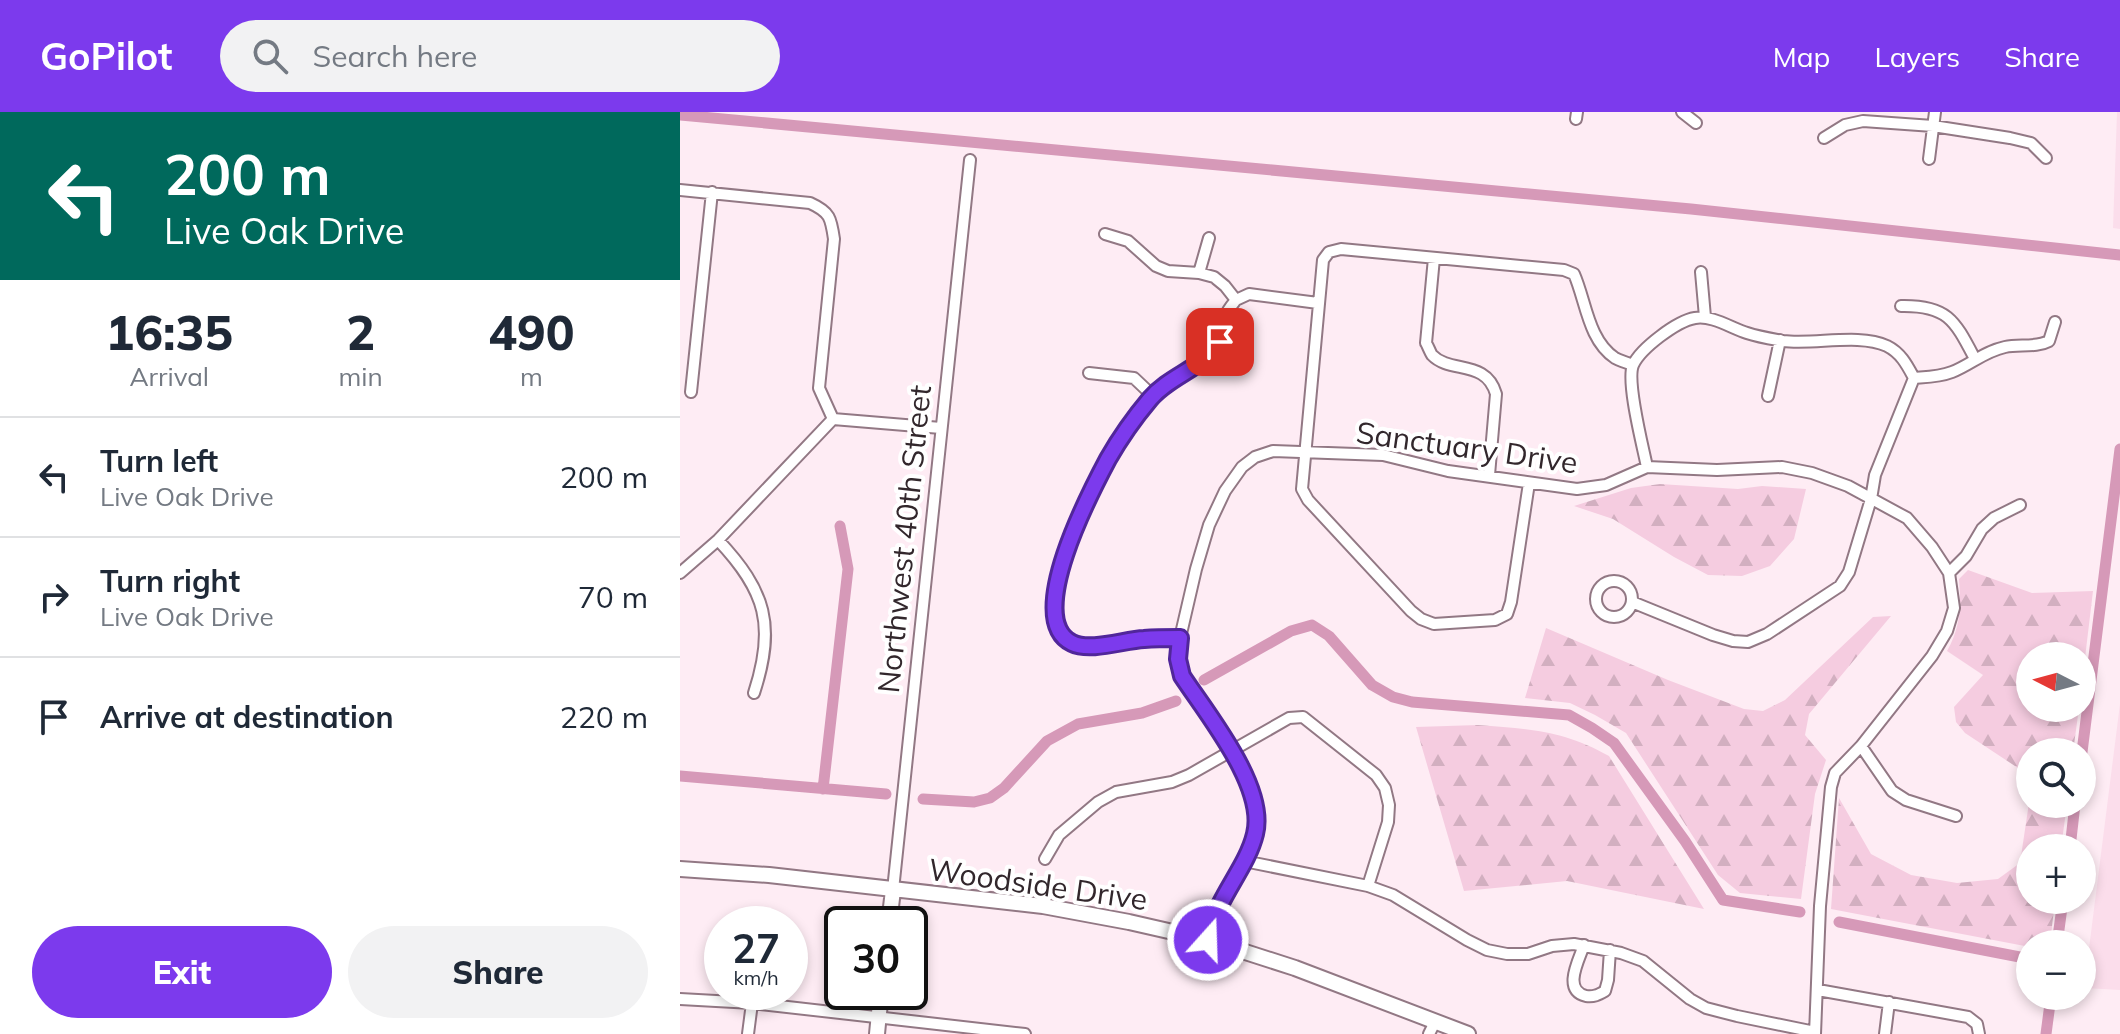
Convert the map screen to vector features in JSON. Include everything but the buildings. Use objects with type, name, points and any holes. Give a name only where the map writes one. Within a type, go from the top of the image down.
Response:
[{"type":"street","points":[[1682,112],[1696,123]]},
{"type":"street","points":[[1929,159],[1935,112]]},
{"type":"street","points":[[1824,138],[1845,125],[1863,121],[1933,126],[2031,143],[2046,158]]},
{"type":"street","name":"Northwest 40th Street","points":[[891,906],[970,160]]},
{"type":"street","points":[[680,190],[810,203],[824,209],[831,221],[834,239],[819,388],[833,419]]},
{"type":"street","points":[[691,392],[712,192]]},
{"type":"street","points":[[1105,234],[1128,241],[1156,266],[1168,271],[1214,277],[1236,300]]},
{"type":"street","points":[[1199,273],[1209,238]]},
{"type":"street","points":[[1529,483],[1511,602],[1507,614],[1495,620],[1434,624],[1421,619],[1308,500],[1302,489],[1305,452],[1323,260],[1329,252],[1341,249],[1564,270],[1574,274],[1593,329],[1602,345],[1615,357],[1633,365]]},
{"type":"street","points":[[1434,258],[1426,343],[1431,355],[1484,375],[1493,383],[1496,394],[1489,475]]},
{"type":"street","points":[[1701,272],[1705,317]]},
{"type":"street","points":[[1180,638],[1083,646],[1069,642],[1059,631],[1054,617],[1060,568],[1109,459],[1131,422],[1170,381],[1208,356],[1220,342],[1227,312],[1236,300],[1249,294],[1318,303]]},
{"type":"street","points":[[1901,306],[1924,306],[1941,313],[1958,327],[1975,359]]},
{"type":"street","points":[[1647,467],[1631,383],[1633,365],[1651,343],[1692,318],[1705,317],[1749,334],[1780,340],[1817,343],[1867,341],[1887,346],[1903,358],[1914,378]]},
{"type":"street","points":[[1914,378],[1936,377],[1954,371],[1995,349],[2042,345],[2049,341],[2055,322]]},
{"type":"street","points":[[1768,396],[1780,340]]},
{"type":"street","points":[[1089,373],[1134,378],[1153,396]]},
{"type":"street","points":[[1632,602],[1713,635],[1748,642],[1767,634],[1840,586],[1849,572],[1875,475],[1914,378]]},
{"type":"street","points":[[833,419],[941,428]]},
{"type":"street","points":[[680,573],[718,540],[833,419]]},
{"type":"street","name":"Sanctuary Drive","points":[[1208,940],[1219,907],[1255,833],[1257,812],[1242,767],[1182,676],[1178,659],[1180,638],[1209,525],[1225,491],[1242,467],[1255,457],[1273,451],[1383,455],[1448,471],[1577,489],[1606,485],[1647,467],[1717,470],[1782,467],[1812,473],[1848,486],[1907,518],[1949,573],[1954,608],[1947,631],[1932,656],[1861,746],[1835,773],[1831,787],[1820,906],[1815,1033]]},
{"type":"street","points":[[1949,573],[1966,556],[1982,529],[1994,518],[2020,505]]},
{"type":"street","points":[[718,540],[750,580],[764,614],[765,651],[754,693]]},
{"type":"street","points":[[1045,859],[1059,835],[1098,802],[1116,792],[1172,782],[1289,718],[1303,717],[1376,775],[1385,788],[1389,805],[1388,822],[1368,886]]},
{"type":"street","points":[[1861,746],[1892,791],[1906,800],[1956,816]]},
{"type":"street","points":[[1244,861],[1368,886],[1393,895],[1487,950],[1528,954],[1552,946],[1574,944],[1610,950],[1643,961],[1706,1008],[1815,1033]]},
{"type":"street","name":"Woodside Drive","points":[[680,869],[769,875],[1043,906],[1125,921],[1208,940],[1295,968],[1432,1028],[1468,1034]]},
{"type":"street","points":[[1584,945],[1573,984],[1578,992],[1588,996],[1605,991],[1610,950]]},
{"type":"street","points":[[1818,990],[1968,1017],[1977,1024],[1979,1034]]},
{"type":"street","points":[[680,999],[704,1000]]},
{"type":"street","points":[[1885,1034],[1889,1002]]},
{"type":"street","points":[[808,1009],[1025,1034]]},
{"type":"street","points":[[748,1034],[751,1010]]},
{"type":"street","points":[[877,1034],[879,1010]]},
{"type":"shaded area","points":[[2117,112],[2120,112],[2120,229],[2113,228]]},
{"type":"shaded area","points":[[2120,704],[2120,990],[2096,989],[2096,930],[2091,930],[2093,914],[2096,914]]},
{"type":"green space","points":[[1660,484],[1806,489],[1794,539],[1770,566],[1742,576],[1708,575],[1613,519],[1574,506],[1631,488]]},
{"type":"green space","points":[[1968,570],[2032,593],[2093,591],[2087,642],[2016,642],[2016,722],[2077,722],[2075,738],[2016,738],[2016,767],[1965,733],[1956,722],[1954,707],[1983,675],[1947,651],[1959,616],[1959,579]]},
{"type":"green space","points":[[1891,616],[1809,714],[1805,735],[1826,760],[1815,794],[1801,899],[1740,893],[1718,875],[1626,733],[1570,703],[1525,698],[1546,628],[1668,680],[1744,709],[1763,711],[1785,700],[1873,617]]},
{"type":"green space","points":[[1478,725],[1561,736],[1609,756],[1704,909],[1567,881],[1464,891],[1416,727]]},
{"type":"green space","points":[[1839,798],[1871,854],[1911,875],[1957,883],[1998,879],[2016,866],[2016,914],[2053,914],[2052,930],[2016,930],[2016,944],[1831,909]]},
{"type":"green space","points":[[2027,818],[2065,818],[2063,834],[2024,834]]},
{"type":"waterway","points":[[680,115],[1691,209],[2120,255]]},
{"type":"waterway","points":[[2084,738],[2120,449]]},
{"type":"waterway","points":[[823,789],[848,569],[840,526]]},
{"type":"waterway","points":[[1204,680],[1291,631],[1312,625],[1329,636],[1372,685],[1393,697],[1412,702],[1569,715],[1614,743],[1685,841],[1723,900],[1800,912]]},
{"type":"waterway","points":[[923,799],[974,802],[990,798],[1004,788],[1047,741],[1078,724],[1142,713],[1176,701]]},
{"type":"waterway","points":[[680,776],[886,794]]},
{"type":"waterway","points":[[2072,834],[2073,818]]},
{"type":"waterway","points":[[2059,930],[2061,914]]},
{"type":"waterway","points":[[1839,922],[2016,956]]},
{"type":"waterway","points":[[2046,1034],[2049,1010]]},
{"type":"route","points":[[1208,940],[1219,907],[1255,833],[1257,812],[1242,767],[1182,676],[1178,659],[1180,638],[1083,646],[1069,642],[1059,631],[1054,617],[1060,568],[1109,459],[1131,422],[1153,396],[1208,356],[1220,342]]}]
